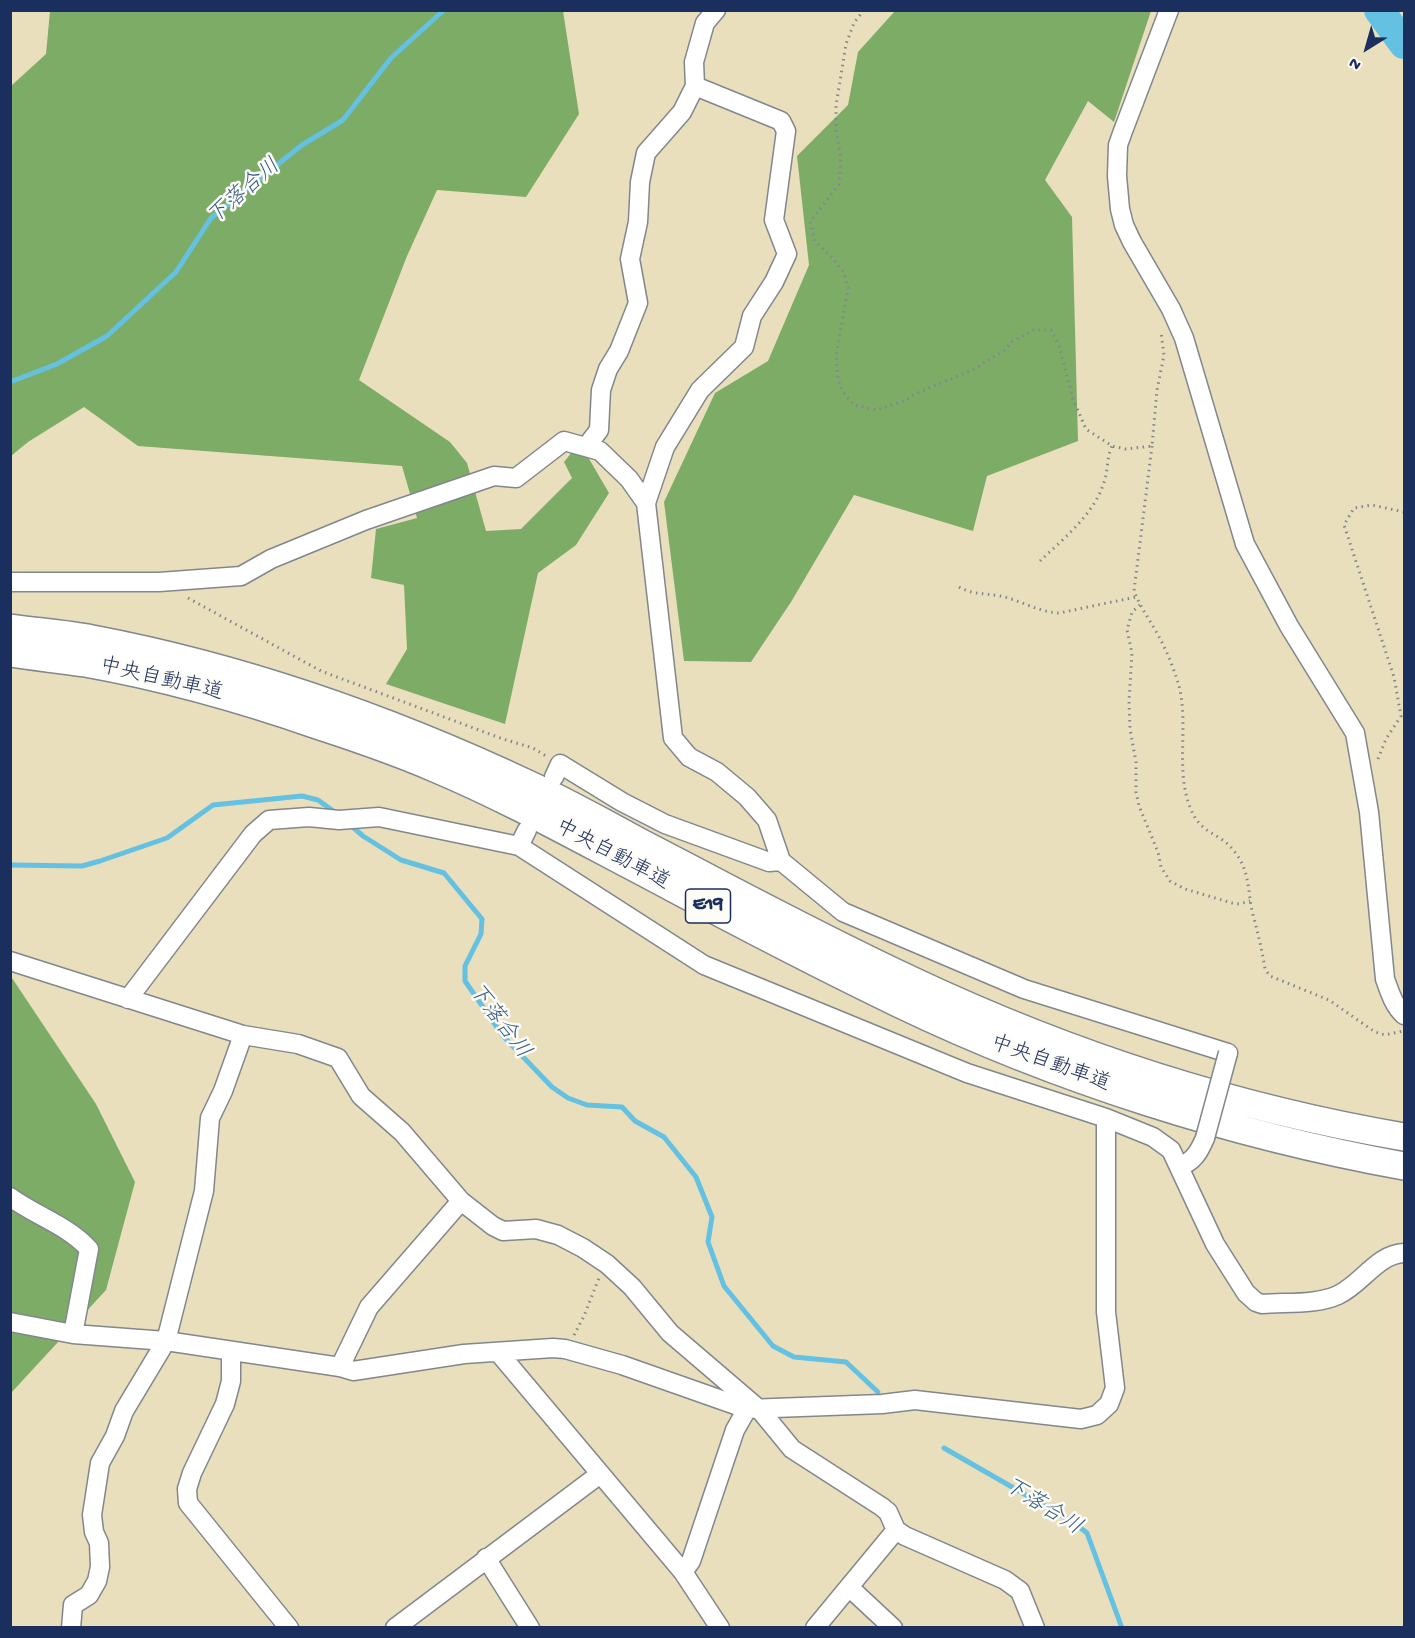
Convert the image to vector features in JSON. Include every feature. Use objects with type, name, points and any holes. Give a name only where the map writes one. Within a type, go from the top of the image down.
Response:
[{"type":"highway","name":"中央自動車道","points":[[10,628],[88,638],[181,658],[361,713],[443,745],[536,788],[799,926],[914,982],[1001,1020],[1087,1053],[1185,1086],[1269,1109],[1404,1137]]},
{"type":"highway","name":"中央自動車道","points":[[10,653],[86,663],[177,683],[267,708],[352,736],[435,768],[524,809],[797,953],[901,1004],[991,1044],[1080,1078],[1261,1136],[1404,1166]]},
{"type":"street","points":[[586,447],[599,430],[600,390],[608,369],[619,351],[638,303],[630,259],[638,222],[640,182],[646,153],[682,112],[695,86],[694,62],[705,23],[716,10]]},
{"type":"street","points":[[1169,10],[1118,145],[1116,160],[1120,209],[1131,242],[1171,309],[1185,338],[1245,544],[1289,626],[1355,733],[1369,812],[1385,979],[1391,997],[1404,1016]]},
{"type":"street","points":[[695,86],[781,121],[786,131],[774,220],[787,254],[774,282],[752,316],[744,347],[700,390],[665,447],[646,503],[673,738],[689,757],[717,772],[747,797],[767,820],[781,861],[843,912],[1024,988],[1228,1053],[1205,1138],[1198,1154],[1188,1164],[1179,1167]]},
{"type":"street","points":[[10,582],[159,582],[241,576],[271,559],[366,520],[494,476],[516,478],[564,441],[600,451],[628,479],[646,503]]},
{"type":"street","points":[[557,771],[665,824],[770,862],[781,861]]},
{"type":"street","points":[[128,999],[253,834],[268,820],[309,817],[346,820],[379,817],[523,838],[704,965],[967,1073],[1106,1118],[1153,1137],[1171,1150],[1215,1244],[1246,1293],[1256,1302],[1262,1304],[1331,1298],[1350,1289],[1386,1257],[1404,1253]]},
{"type":"street","points":[[10,961],[243,1035],[298,1044],[338,1058],[361,1096],[402,1132],[461,1201],[503,1231],[536,1229],[558,1235],[607,1264],[632,1287],[670,1333],[754,1409],[792,1449],[888,1512],[896,1530],[922,1544],[1005,1580],[1020,1591],[1035,1628]]},
{"type":"street","points":[[71,1628],[73,1605],[89,1595],[97,1581],[100,1567],[99,1543],[94,1532],[92,1515],[100,1463],[115,1436],[124,1411],[166,1341],[204,1191],[210,1118],[223,1091],[243,1035]]},
{"type":"street","points":[[10,1322],[73,1334],[166,1341],[340,1367],[353,1371],[464,1354],[565,1349],[622,1365],[754,1409],[882,1404],[915,1400],[1081,1419],[1097,1415],[1109,1404],[1115,1388],[1106,1312],[1106,1118]]},
{"type":"street","points":[[10,1197],[77,1235],[89,1249],[73,1334]]},
{"type":"street","points":[[340,1367],[369,1306],[461,1201]]},
{"type":"street","points":[[231,1352],[231,1381],[225,1404],[192,1473],[187,1489],[188,1503],[289,1628]]},
{"type":"street","points":[[498,1352],[683,1572],[720,1628]]},
{"type":"street","points":[[683,1572],[691,1561],[735,1430],[754,1409]]},
{"type":"street","points":[[395,1628],[600,1474]]},
{"type":"street","points":[[815,1628],[896,1530]]},
{"type":"street","points":[[486,1558],[530,1628]]},
{"type":"street","points":[[849,1587],[893,1628]]},
{"type":"path","points":[[864,10],[854,23],[846,44],[836,106],[836,129],[841,159],[839,184],[810,222],[815,242],[830,255],[844,273],[848,288],[836,356],[842,391],[854,405],[876,410],[907,400],[913,394],[974,369],[1005,350],[1012,342],[1034,330],[1051,330],[1059,345],[1073,399],[1086,429],[1111,445],[1126,449],[1152,446]]},
{"type":"path","points":[[1171,309],[1160,317],[1159,324],[1164,355],[1157,390],[1134,591],[1159,637],[1179,687],[1185,796],[1197,822],[1228,844],[1235,852],[1248,879],[1250,901],[1265,969],[1270,976],[1329,999],[1376,1032],[1385,1035],[1404,1030]]},
{"type":"path","points":[[1040,561],[1074,528],[1095,501],[1105,480],[1111,445]]},
{"type":"path","points":[[1377,760],[1386,739],[1401,716],[1394,677],[1344,525],[1354,508],[1372,505],[1404,512]]},
{"type":"path","points":[[159,582],[321,671],[533,748],[557,771]]},
{"type":"path","points":[[959,587],[968,592],[999,596],[1050,613],[1136,597]]},
{"type":"path","points":[[1140,605],[1132,612],[1127,630],[1132,652],[1130,729],[1136,762],[1136,792],[1161,867],[1170,881],[1185,889],[1232,903],[1250,901]]},
{"type":"path","points":[[565,1349],[579,1327],[600,1275],[607,1264]]},
{"type":"green space","points":[[50,11],[563,11],[579,114],[526,197],[437,190],[407,256],[359,380],[450,442],[467,463],[486,531],[521,529],[572,478],[564,462],[572,452],[588,457],[609,493],[576,545],[538,573],[505,724],[386,684],[407,649],[404,585],[371,578],[376,529],[417,518],[402,466],[138,446],[84,407],[28,442],[11,456],[11,86],[46,54]]},
{"type":"green space","points":[[895,11],[1151,11],[1114,122],[1088,101],[1045,180],[1072,217],[1078,441],[987,476],[973,531],[854,495],[791,602],[751,662],[684,661],[664,502],[715,393],[768,361],[809,265],[797,156],[848,105],[858,52]]},
{"type":"green space","points":[[10,975],[96,1104],[135,1182],[106,1290],[11,1393]]},
{"type":"waterway","name":"下落合川","points":[[10,382],[57,364],[107,336],[176,272],[211,218],[302,145],[343,120],[391,58],[444,10]]},
{"type":"waterway","name":"下落合川","points":[[1379,10],[1404,44]]},
{"type":"waterway","name":"下落合川","points":[[10,865],[82,866],[100,861],[167,838],[213,805],[302,796],[318,800],[336,813]]},
{"type":"waterway","name":"下落合川","points":[[348,823],[363,836],[401,860],[444,873],[482,919],[481,934],[465,966],[465,981],[503,1036],[552,1087],[568,1098],[587,1105],[622,1107],[635,1121],[664,1137],[696,1177],[712,1217],[708,1242],[724,1286],[773,1346],[794,1357],[846,1362],[878,1392]]},
{"type":"waterway","name":"下落合川","points":[[944,1448],[1073,1522],[1087,1533],[1122,1628]]}]
